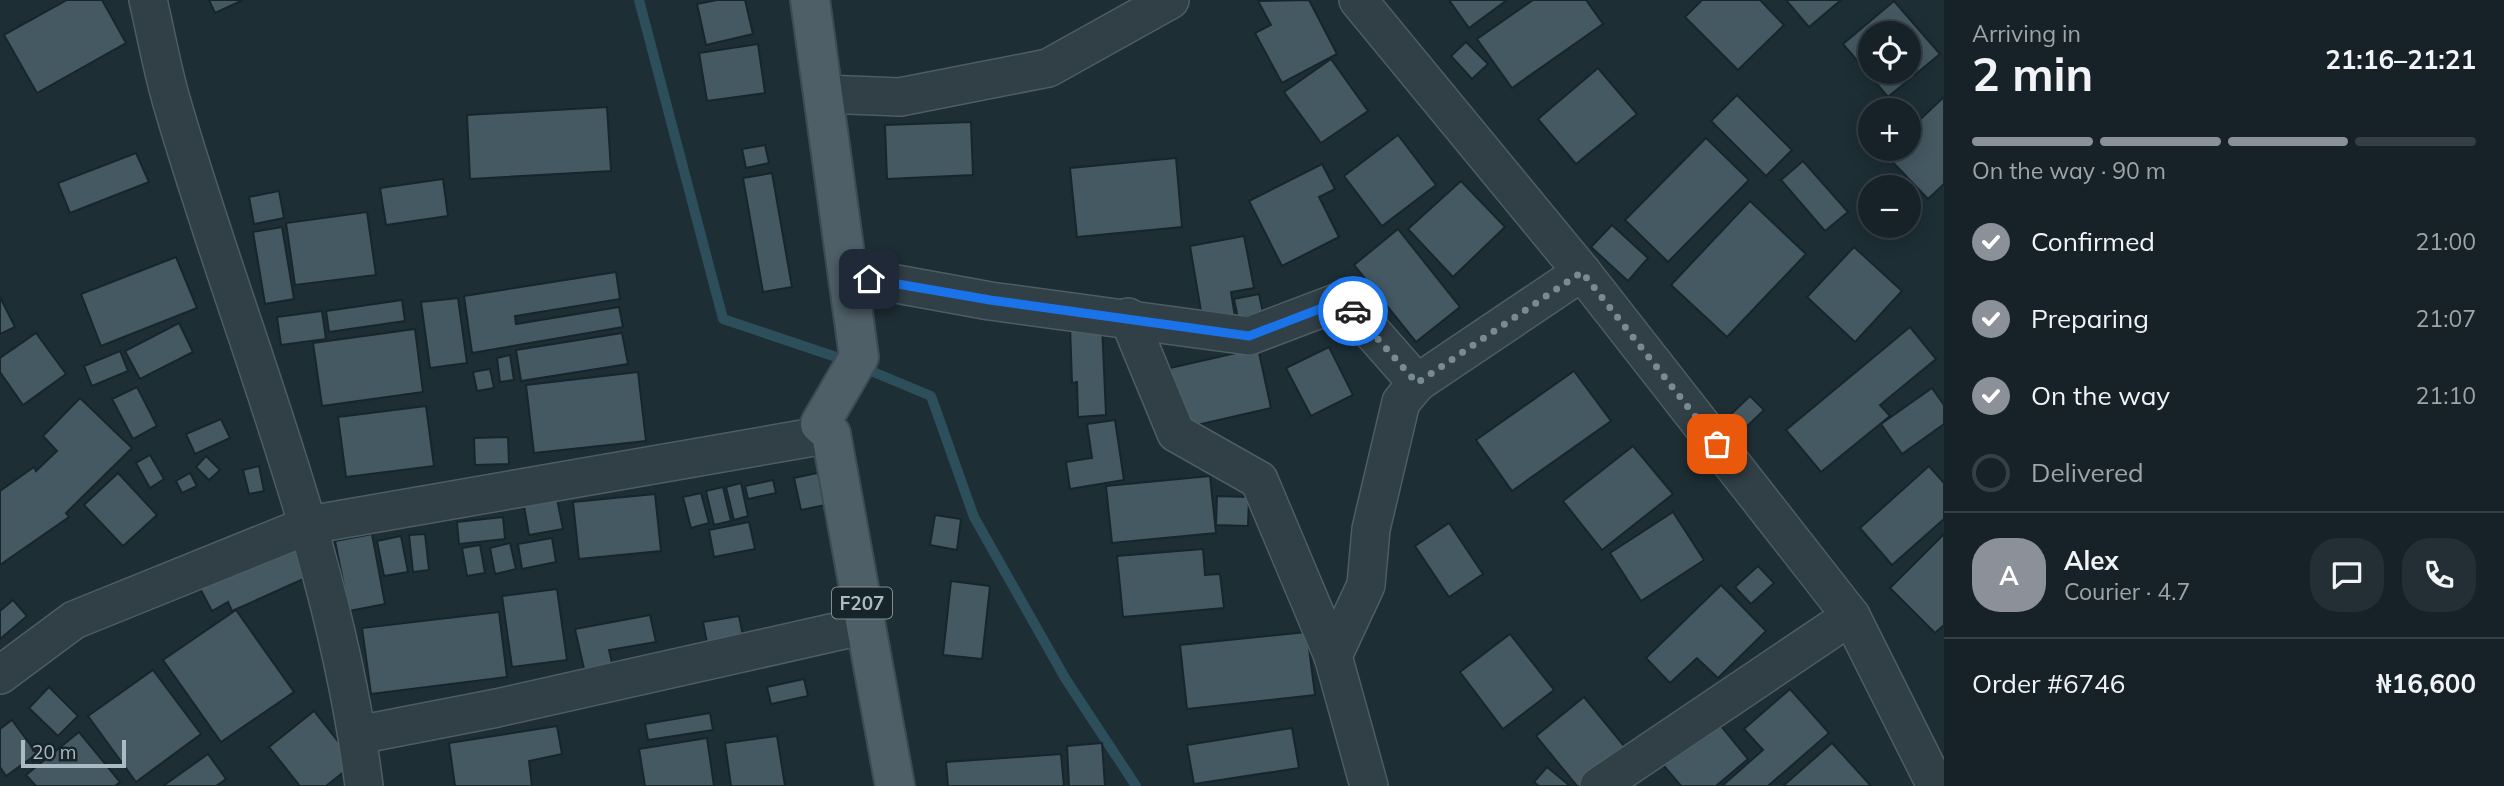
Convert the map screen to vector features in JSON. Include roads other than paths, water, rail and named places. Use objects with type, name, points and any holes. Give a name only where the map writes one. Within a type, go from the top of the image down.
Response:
[{"type":"main road","points":[[810,0],[859,357],[826,429]]},
{"type":"main road","name":"F207","points":[[826,429],[895,786]]},
{"type":"street","points":[[148,0],[172,102],[309,525],[358,735],[364,786]]},
{"type":"street","points":[[824,94],[900,97],[1048,68],[1170,0]]},
{"type":"street","points":[[1358,0],[1582,272],[1851,616],[1936,786]]},
{"type":"street","points":[[1333,656],[1366,585],[1371,529],[1401,402],[1417,383],[1582,272]]},
{"type":"street","points":[[850,295],[869,279],[990,300],[1128,317],[1249,336],[1343,300],[1417,383]]},
{"type":"street","points":[[1128,317],[1176,433],[1259,480],[1333,656],[1369,786]]},
{"type":"street","points":[[0,675],[74,621],[309,525],[826,429]]},
{"type":"street","points":[[1599,786],[1851,616]]},
{"type":"street","points":[[358,735],[497,708],[866,625]]},
{"type":"waterway","points":[[639,0],[723,319],[842,359],[931,396],[974,517],[1065,678],[1136,786]]}]
